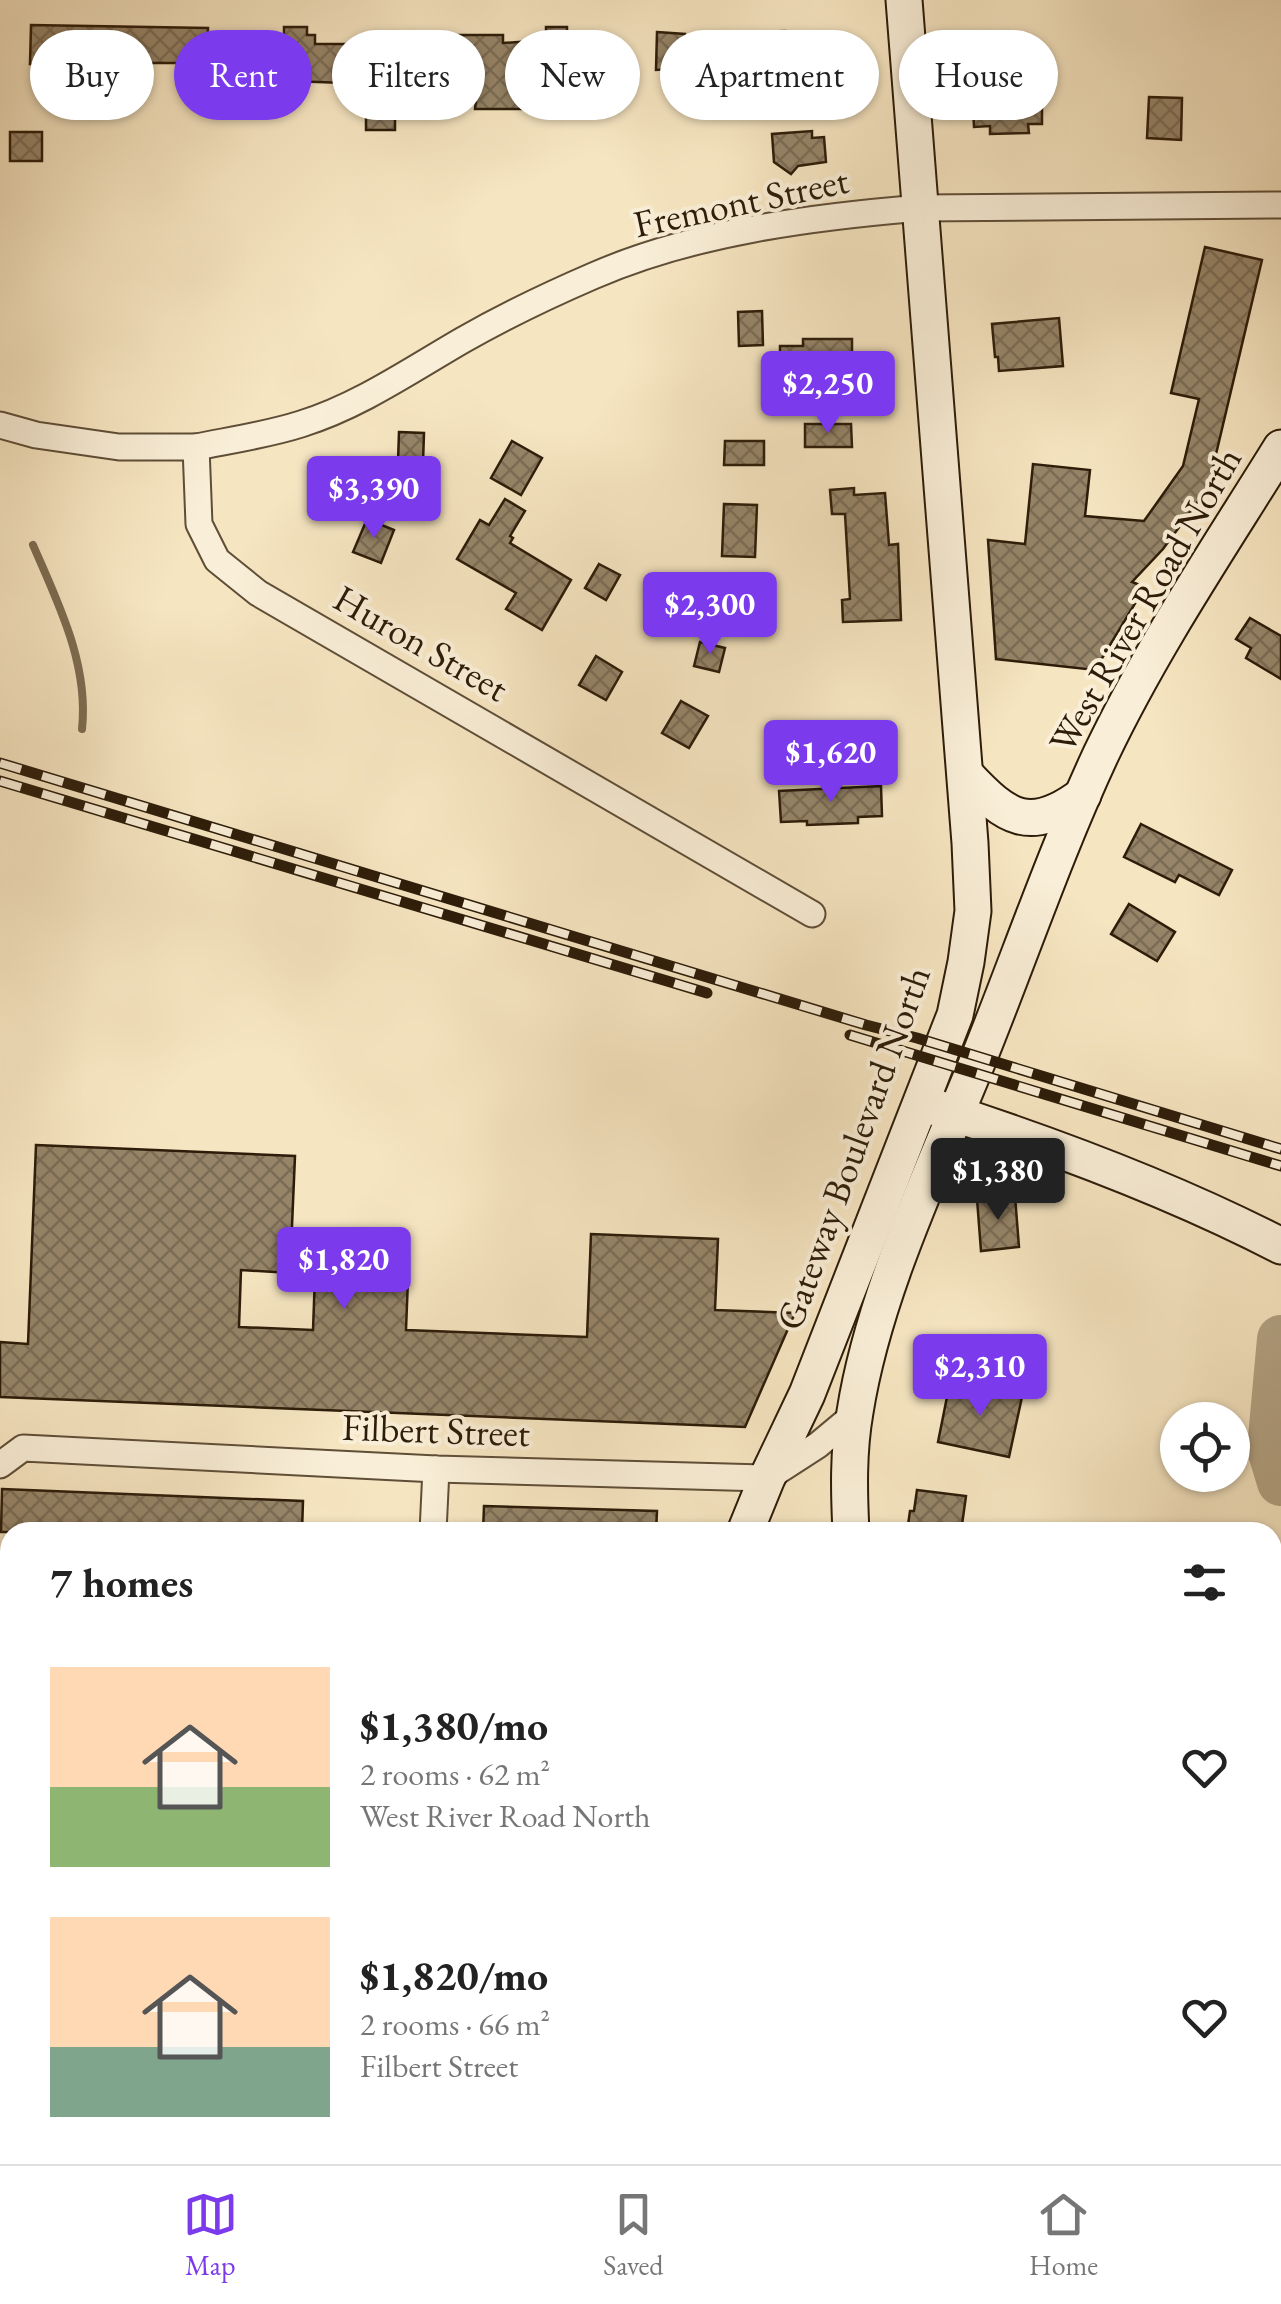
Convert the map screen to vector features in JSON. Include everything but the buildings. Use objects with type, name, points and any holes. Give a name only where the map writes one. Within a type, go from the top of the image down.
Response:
[{"type":"main road","name":"Gateway Boulevard North","points":[[748,1522],[807,1394],[955,1014],[972,910],[966,775],[904,0]]},
{"type":"main road","name":"West River Road North","points":[[851,1522],[849,1460],[854,1414],[876,1322],[898,1259],[1033,915],[1102,754],[1138,684],[1272,462],[1281,420]]},
{"type":"main road","points":[[966,775],[996,805],[1016,816],[1054,814],[1083,796]]},
{"type":"main road","points":[[921,1103],[1140,1181],[1232,1220],[1281,1246]]},
{"type":"street","name":"Fremont Street","points":[[196,446],[301,424],[350,404],[540,300],[644,256],[732,234],[921,208],[1281,205]]},
{"type":"street","points":[[0,425],[36,435],[118,447],[196,446]]},
{"type":"street","name":"Huron Street","points":[[196,446],[199,524],[216,560],[258,592],[812,914]]},
{"type":"street","points":[[767,1478],[818,1445],[854,1414]]},
{"type":"street","name":"Filbert Street","points":[[0,1465],[23,1448],[436,1469],[767,1478]]},
{"type":"street","points":[[433,1522],[436,1469]]},
{"type":"waterway","points":[[33,545],[70,634],[81,681],[82,729]]},
{"type":"waterway","points":[[1281,1339],[1271,1449],[1281,1482]]},
{"type":"railway","points":[[0,763],[1281,1149]]},
{"type":"railway","points":[[0,781],[707,993]]},
{"type":"railway","points":[[850,1035],[1281,1166]]}]
